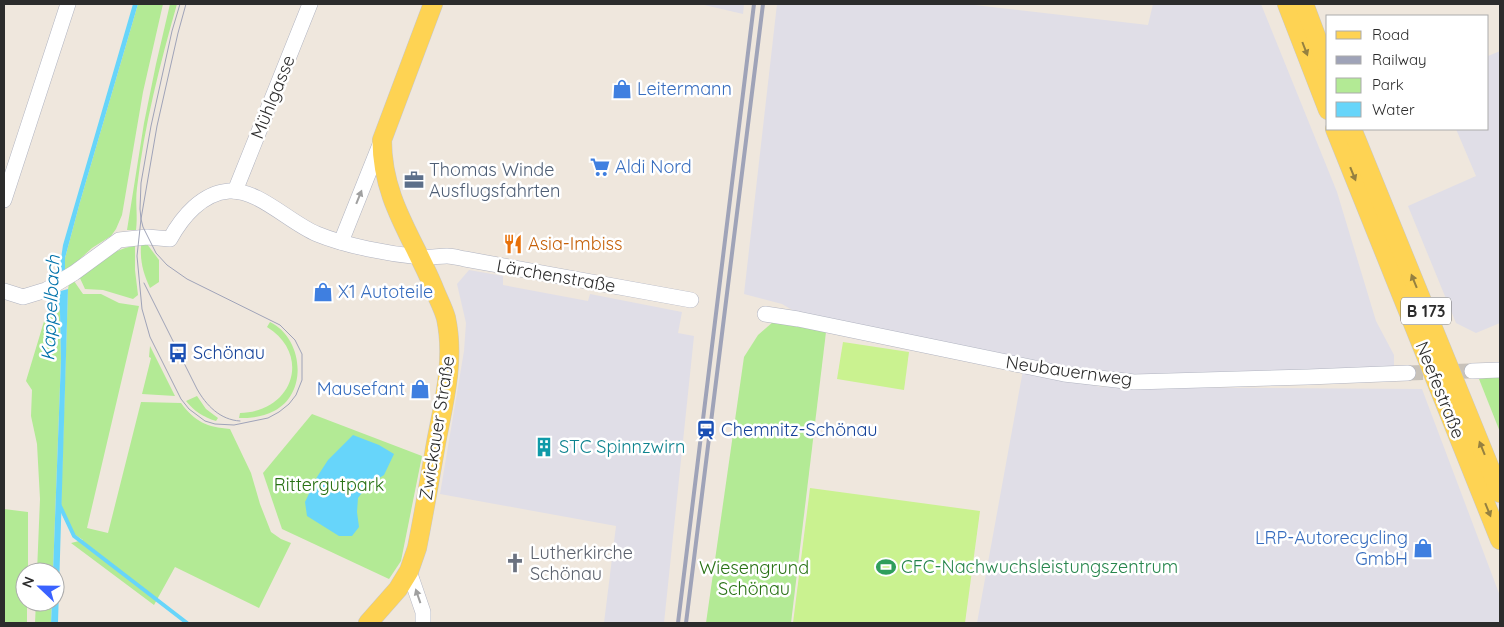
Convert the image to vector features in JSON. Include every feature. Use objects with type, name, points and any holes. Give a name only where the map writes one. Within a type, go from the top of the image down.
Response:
[{"type":"main road","name":"Zwickauer Straße","points":[[368,623],[398,589],[409,571],[417,548],[449,373],[450,342],[445,316],[421,257],[404,229],[390,192],[384,169],[382,140],[433,4]]},
{"type":"main road","points":[[1287,4],[1326,105]]},
{"type":"main road","points":[[1304,4],[1326,63]]},
{"type":"main road","name":"Neefestraße","points":[[1335,130],[1500,540]]},
{"type":"main road","name":"Neefestraße","points":[[1352,130],[1500,493]]},
{"type":"street","points":[[4,200],[68,4]]},
{"type":"street","name":"Mühlgasse","points":[[235,191],[310,4]]},
{"type":"street","name":"Zwickauer Straße","points":[[341,242],[382,140]]},
{"type":"street","points":[[4,291],[24,298],[46,290],[74,273],[119,240],[147,237],[170,239],[185,214],[199,203],[217,193],[235,191]]},
{"type":"street","name":"Lärchenstraße","points":[[235,191],[246,193],[259,199],[316,234],[341,242],[421,257],[456,257],[691,300]]},
{"type":"street","name":"Neubauernweg","points":[[765,314],[798,319],[1064,374],[1134,382],[1408,373]]},
{"type":"street","points":[[1472,371],[1500,370]]},
{"type":"street","points":[[409,571],[424,612],[423,623]]},
{"type":"shaded area","points":[[700,4],[744,4],[743,14]]},
{"type":"shaded area","points":[[777,4],[966,4],[1148,25],[1153,4],[1261,4],[1337,192],[1376,321],[1394,355],[1394,370],[1137,376],[1057,368],[799,314],[782,304],[744,294]]},
{"type":"shaded area","points":[[1500,51],[1500,323],[1476,333],[1456,323],[1408,206],[1476,176],[1456,130],[1489,130],[1489,56]]},
{"type":"shaded area","points":[[469,270],[503,276],[503,285],[588,301],[590,294],[682,312],[678,333],[694,336],[664,623],[604,623],[616,526],[440,494],[464,351],[466,323],[457,284]]},
{"type":"shaded area","points":[[1023,370],[1101,387],[1422,389],[1500,596],[1500,623],[977,623]]},
{"type":"green space","points":[[138,4],[163,4],[143,92],[122,215],[111,236],[92,248],[65,270],[65,258],[80,202]]},
{"type":"green space","points":[[170,4],[177,4],[148,118],[136,193],[136,230],[127,230],[144,123]]},
{"type":"green space","points":[[147,244],[159,260],[159,282],[150,288],[141,256],[141,245]]},
{"type":"green space","points":[[135,246],[138,295],[133,299],[103,290],[85,289],[79,276],[113,253]]},
{"type":"green space","points":[[74,281],[83,294],[101,294],[119,303],[139,306],[87,528],[108,533],[141,402],[181,403],[191,415],[202,422],[215,427],[230,429],[251,473],[271,532],[291,543],[259,608],[175,567],[154,605],[71,543],[83,540],[74,534],[61,505],[68,289],[69,284]]},
{"type":"green space","points":[[57,292],[60,312],[61,359],[53,562],[37,562],[40,499],[37,444],[31,416],[32,390],[26,381],[52,295]]},
{"type":"green space","points":[[270,322],[281,330],[295,352],[298,366],[293,392],[285,403],[266,415],[239,418],[240,413],[258,410],[273,403],[284,393],[290,380],[292,366],[289,352],[281,339],[267,327]]},
{"type":"green space","name":"Wiesengrund Schönau","points":[[773,322],[826,332],[791,623],[706,623],[744,357],[758,335]]},
{"type":"green space","points":[[843,342],[909,352],[904,390],[837,379]]},
{"type":"green space","points":[[150,346],[175,396],[142,394],[151,358],[149,357]]},
{"type":"green space","points":[[1500,376],[1500,432],[1479,379]]},
{"type":"green space","points":[[197,396],[206,409],[218,418],[216,421],[199,413],[186,401]]},
{"type":"green space","name":"Rittergutpark","points":[[312,414],[422,456],[401,561],[389,579],[282,529],[263,473]]},
{"type":"green space","name":"CFC-Nachwuchsleistungszentrum","points":[[810,488],[980,511],[965,623],[793,623]]},
{"type":"green space","points":[[4,509],[28,512],[28,562],[15,562],[15,612],[27,612],[27,623],[4,623]]},
{"type":"green space","points":[[36,612],[52,612],[51,623],[35,623]]},
{"type":"water","points":[[133,4],[138,4],[80,202],[65,258],[65,270],[59,272],[63,245]]},
{"type":"water","points":[[68,289],[60,562],[53,562],[61,359],[60,312],[57,292]]},
{"type":"water","points":[[353,435],[379,445],[394,454],[384,475],[368,485],[358,498],[359,527],[352,536],[339,536],[307,516],[305,502],[328,460]]},
{"type":"water","points":[[52,612],[58,612],[58,623],[51,623]]},
{"type":"waterway","points":[[60,506],[74,536],[187,623]]},
{"type":"tunnel","points":[[1408,373],[1472,371]]},
{"type":"tram line","points":[[180,4],[172,31],[151,126],[141,183],[140,209],[141,219],[143,227],[156,253],[167,265],[187,279],[280,325],[295,340],[302,354],[302,380],[296,395],[289,404],[268,418],[234,425],[215,424],[205,421],[189,409],[181,399],[150,337],[142,309],[137,256],[141,219],[157,126],[186,4]]},
{"type":"tram line","points":[[144,283],[201,395],[214,411],[226,418],[240,421]]},
{"type":"railway","points":[[678,623],[754,4]]},
{"type":"railway","points":[[686,623],[763,4]]},
{"type":"place","name":"Leitermann","points":[[622,89]]},
{"type":"place","name":"Aldi Nord","points":[[600,167]]},
{"type":"place","name":"Thomas Winde Ausflugsfahrten","points":[[414,180]]},
{"type":"place","name":"Asia-Imbiss","points":[[513,244]]},
{"type":"place","name":"X1 Autoteile","points":[[323,292]]},
{"type":"place","name":"Schönau","points":[[178,353]]},
{"type":"place","name":"Mausefant","points":[[420,389]]},
{"type":"place","name":"Chemnitz-Schönau","points":[[706,430]]},
{"type":"place","name":"STC Spinnzwirn","points":[[544,447]]},
{"type":"place","name":"LRP-Autorecycling GmbH","points":[[1423,548]]},
{"type":"place","name":"Lutherkirche Schönau","points":[[515,563]]},
{"type":"place","name":"CFC-Nachwuchsleistungszentrum","points":[[886,567]]},
{"type":"water label","name":"Kappelbach","points":[[50,308]]}]
